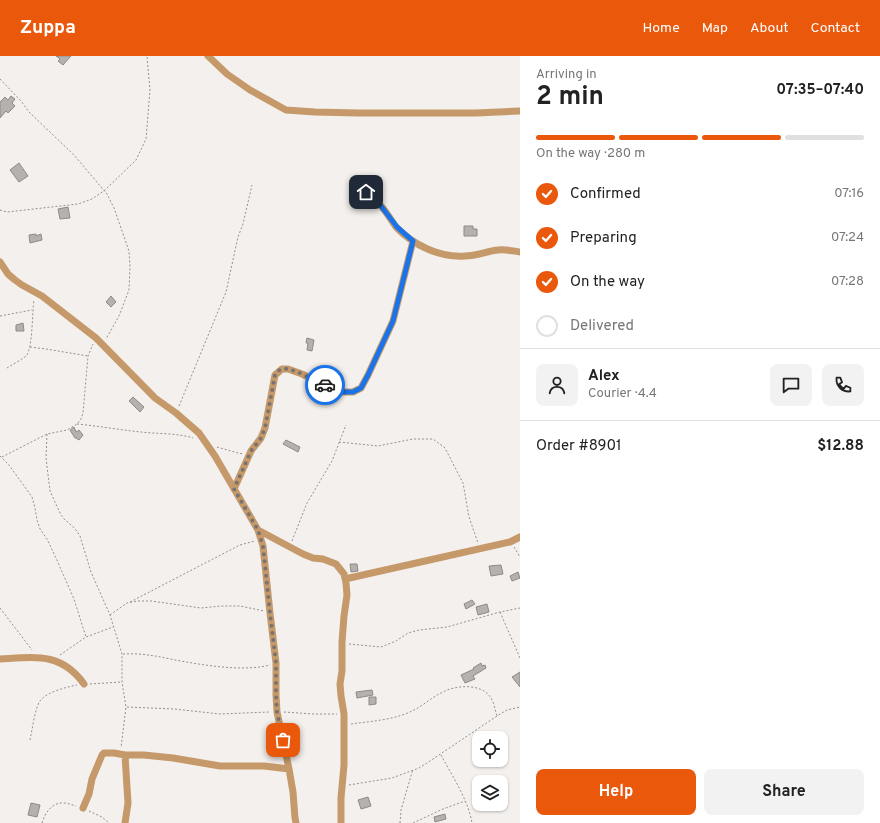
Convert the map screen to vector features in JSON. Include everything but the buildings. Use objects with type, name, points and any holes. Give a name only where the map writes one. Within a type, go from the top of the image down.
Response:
[{"type":"street","points":[[208,56],[227,74],[250,90],[286,110],[358,113],[476,113],[520,111]]},
{"type":"street","points":[[366,192],[381,206],[397,227],[413,241],[437,253],[464,257],[497,250],[520,252]]},
{"type":"street","points":[[234,489],[250,454],[261,438],[265,428],[275,375],[282,369],[288,369],[302,374],[321,384],[344,392],[353,392],[361,388],[393,321],[413,241]]},
{"type":"street","points":[[0,262],[8,274],[15,280],[56,306],[103,344],[155,398],[176,413],[199,433],[215,456],[258,530],[263,546],[276,663],[277,712],[293,792],[296,823]]},
{"type":"street","points":[[258,530],[303,554],[336,564],[344,574],[347,595],[344,616],[340,684],[344,714],[342,823]]},
{"type":"street","points":[[345,579],[510,542],[520,537]]},
{"type":"street","points":[[0,658],[37,657],[53,660],[62,664],[78,675],[84,684]]},
{"type":"street","points":[[83,808],[89,794],[92,779],[104,753],[166,757],[220,766],[264,766],[289,769]]},
{"type":"street","points":[[122,755],[128,803],[125,823]]},
{"type":"path","points":[[0,210],[7,212],[78,204],[92,199],[104,190],[136,160],[146,139],[150,90],[147,56]]},
{"type":"path","points":[[0,82],[1,79],[29,112],[74,155],[104,190],[114,208],[129,251],[129,290],[119,316],[103,344]]},
{"type":"path","points":[[176,413],[226,292],[238,237],[243,224],[252,185]]},
{"type":"path","points":[[7,368],[25,356],[30,347],[32,310],[35,292]]},
{"type":"path","points":[[0,316],[32,310]]},
{"type":"path","points":[[86,637],[74,599],[47,539],[40,528],[32,497],[9,465],[1,457],[47,434],[67,430],[77,424],[83,413],[88,356],[96,338]]},
{"type":"path","points":[[30,347],[88,356]]},
{"type":"path","points":[[77,424],[193,438]]},
{"type":"path","points":[[289,547],[307,503],[332,461],[346,425]]},
{"type":"path","points":[[47,434],[46,458],[50,491],[61,515],[80,536],[91,572],[110,615],[122,654],[122,682],[126,707],[122,755]]},
{"type":"path","points":[[339,442],[378,446],[413,439],[433,439],[444,448],[463,483],[469,517],[480,549]]},
{"type":"path","points":[[207,444],[238,453],[250,454]]},
{"type":"path","points":[[110,615],[127,603],[240,546],[261,539]]},
{"type":"path","points":[[510,542],[520,557]]},
{"type":"path","points":[[127,603],[137,600],[201,608],[240,606],[270,613]]},
{"type":"path","points":[[0,608],[37,657]]},
{"type":"path","points":[[342,642],[381,647],[396,641],[408,633],[419,630],[447,627],[520,608]]},
{"type":"path","points":[[500,612],[520,658]]},
{"type":"path","points":[[53,660],[86,637],[114,627]]},
{"type":"path","points":[[122,654],[141,653],[188,662],[235,668],[261,667],[276,663]]},
{"type":"path","points":[[30,740],[40,701],[45,695],[65,688],[84,684],[122,682]]},
{"type":"path","points":[[344,725],[398,716],[415,710],[443,691],[467,686],[485,692],[491,698],[497,716]]},
{"type":"path","points":[[126,707],[174,709],[220,714],[277,712],[344,714]]},
{"type":"path","points":[[342,787],[392,778],[414,769],[427,763],[507,710],[520,707]]},
{"type":"path","points":[[441,754],[466,801],[472,823]]},
{"type":"path","points":[[400,823],[401,810],[414,769]]},
{"type":"path","points":[[413,823],[443,809],[466,801]]},
{"type":"path","points":[[42,823],[44,816],[49,810],[59,803],[65,803],[83,808],[102,817],[109,823]]},
{"type":"way so far","points":[[283,740],[277,712],[276,663],[263,546],[258,530],[234,489],[251,451],[261,438],[265,428],[275,375],[278,371],[288,369],[325,385]]},
{"type":"route","points":[[325,385],[344,392],[353,392],[361,388],[393,321],[413,241],[397,227],[381,206],[366,192]]}]
